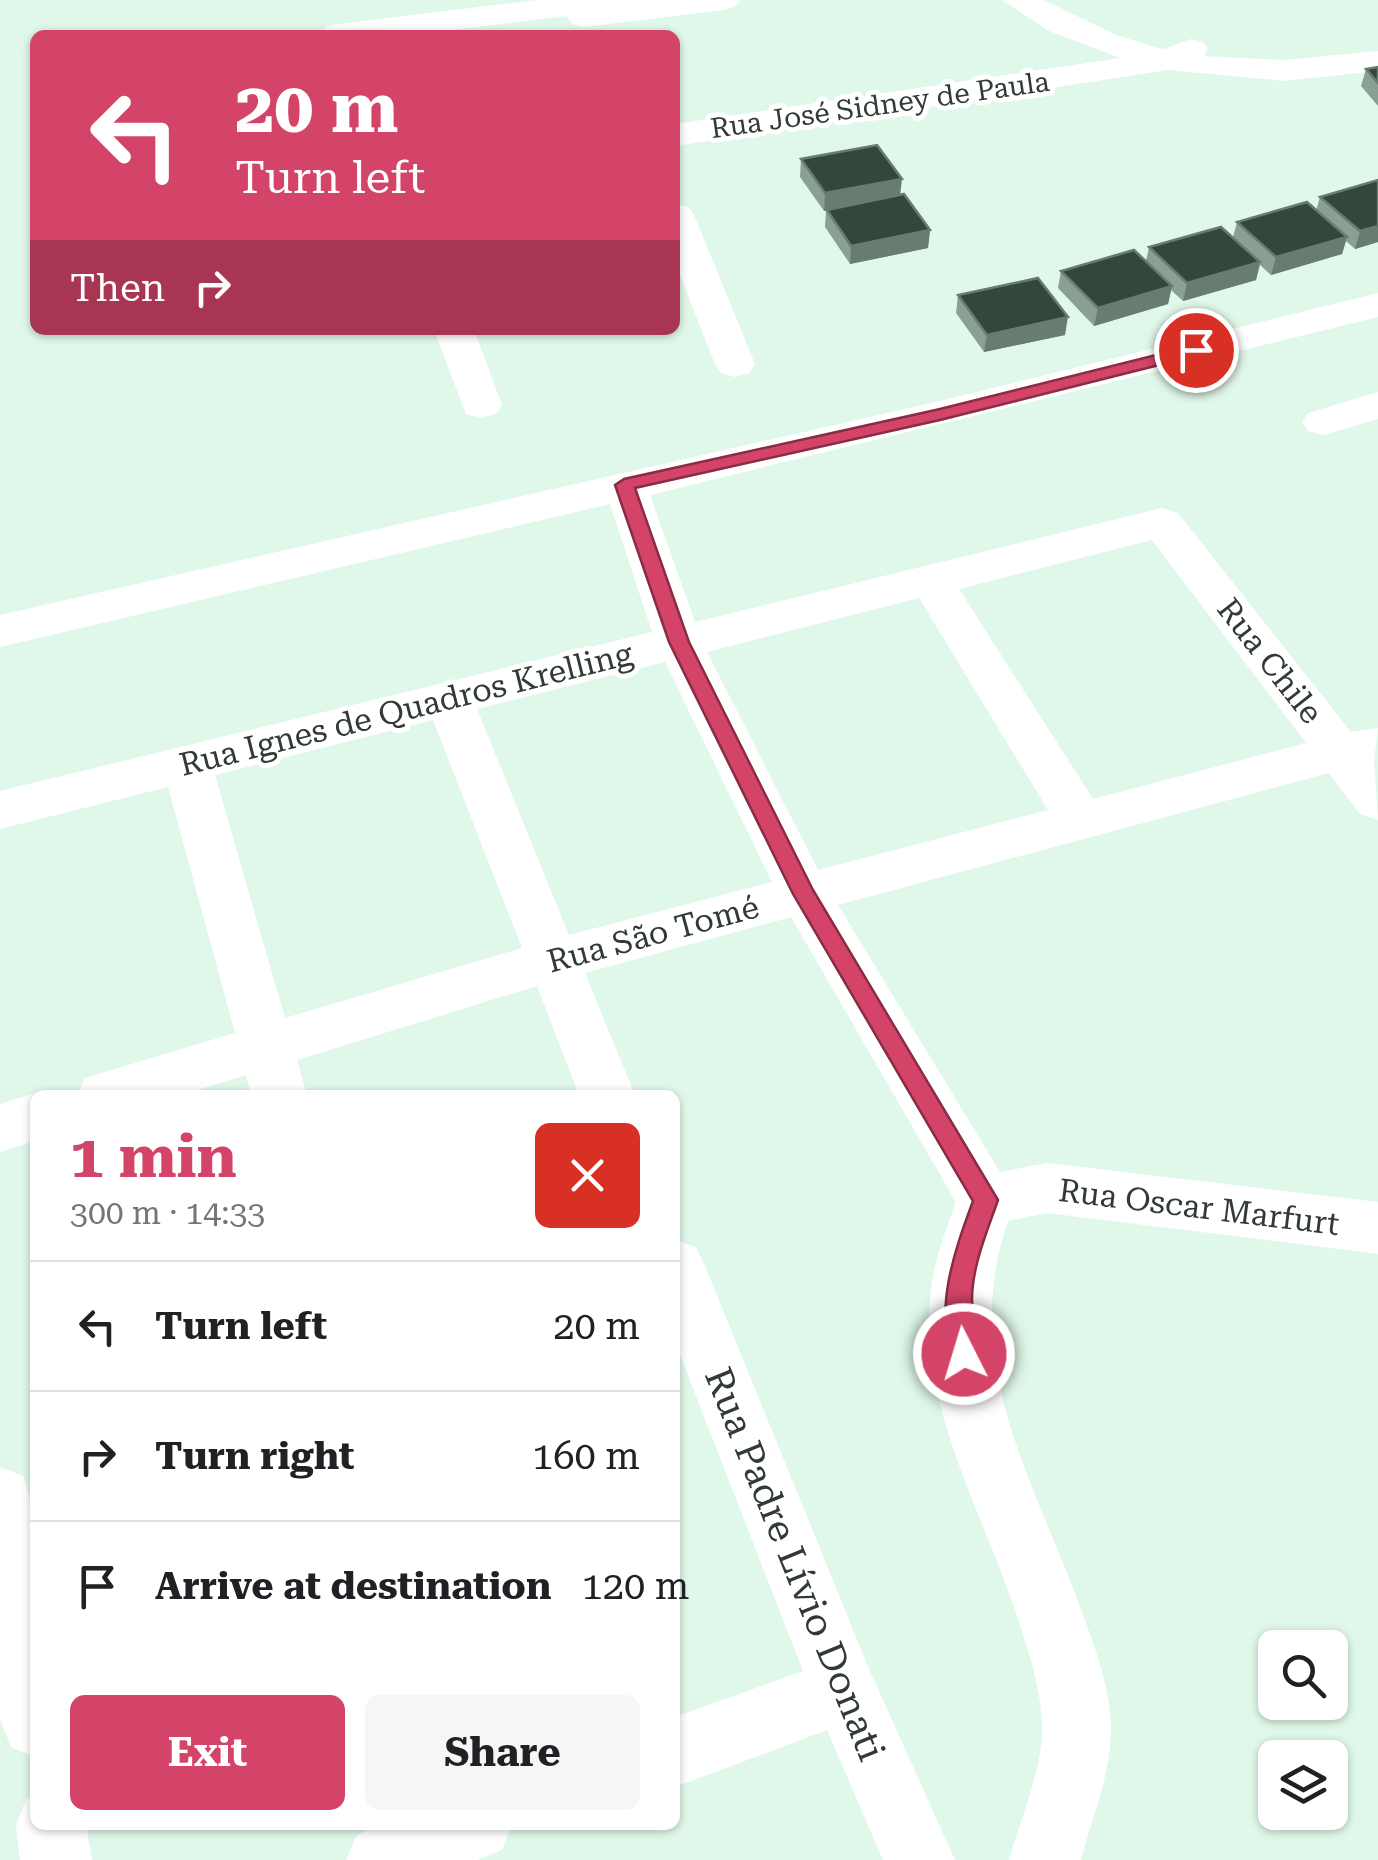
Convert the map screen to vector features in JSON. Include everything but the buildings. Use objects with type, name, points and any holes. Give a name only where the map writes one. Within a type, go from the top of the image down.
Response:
[{"type":"street","points":[[326,0],[337,30]]},
{"type":"street","points":[[371,30],[620,0]]},
{"type":"street","points":[[483,30],[724,0]]},
{"type":"street","points":[[1019,0],[1097,40],[1270,74],[1378,62]]},
{"type":"street","points":[[1047,0],[1094,23],[1179,54],[1293,54],[1378,41]]},
{"type":"street","name":"Rua José Sidney de Paula","points":[[1085,75],[1096,63],[1097,40]]},
{"type":"street","name":"Rua José Sidney de Paula","points":[[680,133],[1085,75],[1179,54]]},
{"type":"street","points":[[680,228],[734,364]]},
{"type":"street","points":[[0,631],[940,414],[1361,309],[1378,347]]},
{"type":"street","points":[[456,335],[481,405]]},
{"type":"street","points":[[1323,422],[1378,405]]},
{"type":"street","points":[[624,485],[679,642],[804,894],[986,1200],[967,1252],[959,1298],[967,1382],[997,1477],[1047,1604],[1071,1683],[1076,1741],[1045,1860]]},
{"type":"street","name":"Rua Ignes de Quadros Krelling","points":[[0,810],[1162,523]]},
{"type":"street","name":"Rua Chile","points":[[1162,523],[1360,747],[1378,801]]},
{"type":"street","points":[[930,579],[1082,821]]},
{"type":"street","points":[[448,699],[605,1090]]},
{"type":"street","name":"Rua São Tomé","points":[[121,1090],[553,960],[1360,747]]},
{"type":"street","points":[[187,764],[279,1090]]},
{"type":"street","points":[[0,1128],[30,1119]]},
{"type":"street","name":"Rua Oscar Marfurt","points":[[986,1200],[1047,1188],[1378,1228]]},
{"type":"street","name":"Rua Padre Lívio Donati","points":[[680,1279],[844,1690],[919,1860]]},
{"type":"street","points":[[0,1498],[30,1691]]},
{"type":"street","points":[[680,1750],[844,1690]]},
{"type":"street","points":[[52,1830],[56,1860]]},
{"type":"street","points":[[382,1860],[465,1830]]},
{"type":"street","points":[[481,1830],[492,1860]]},
{"type":"route","points":[[964,1354],[959,1298],[967,1252],[986,1200],[804,894],[679,642],[624,485],[940,414],[1196,350]]}]
